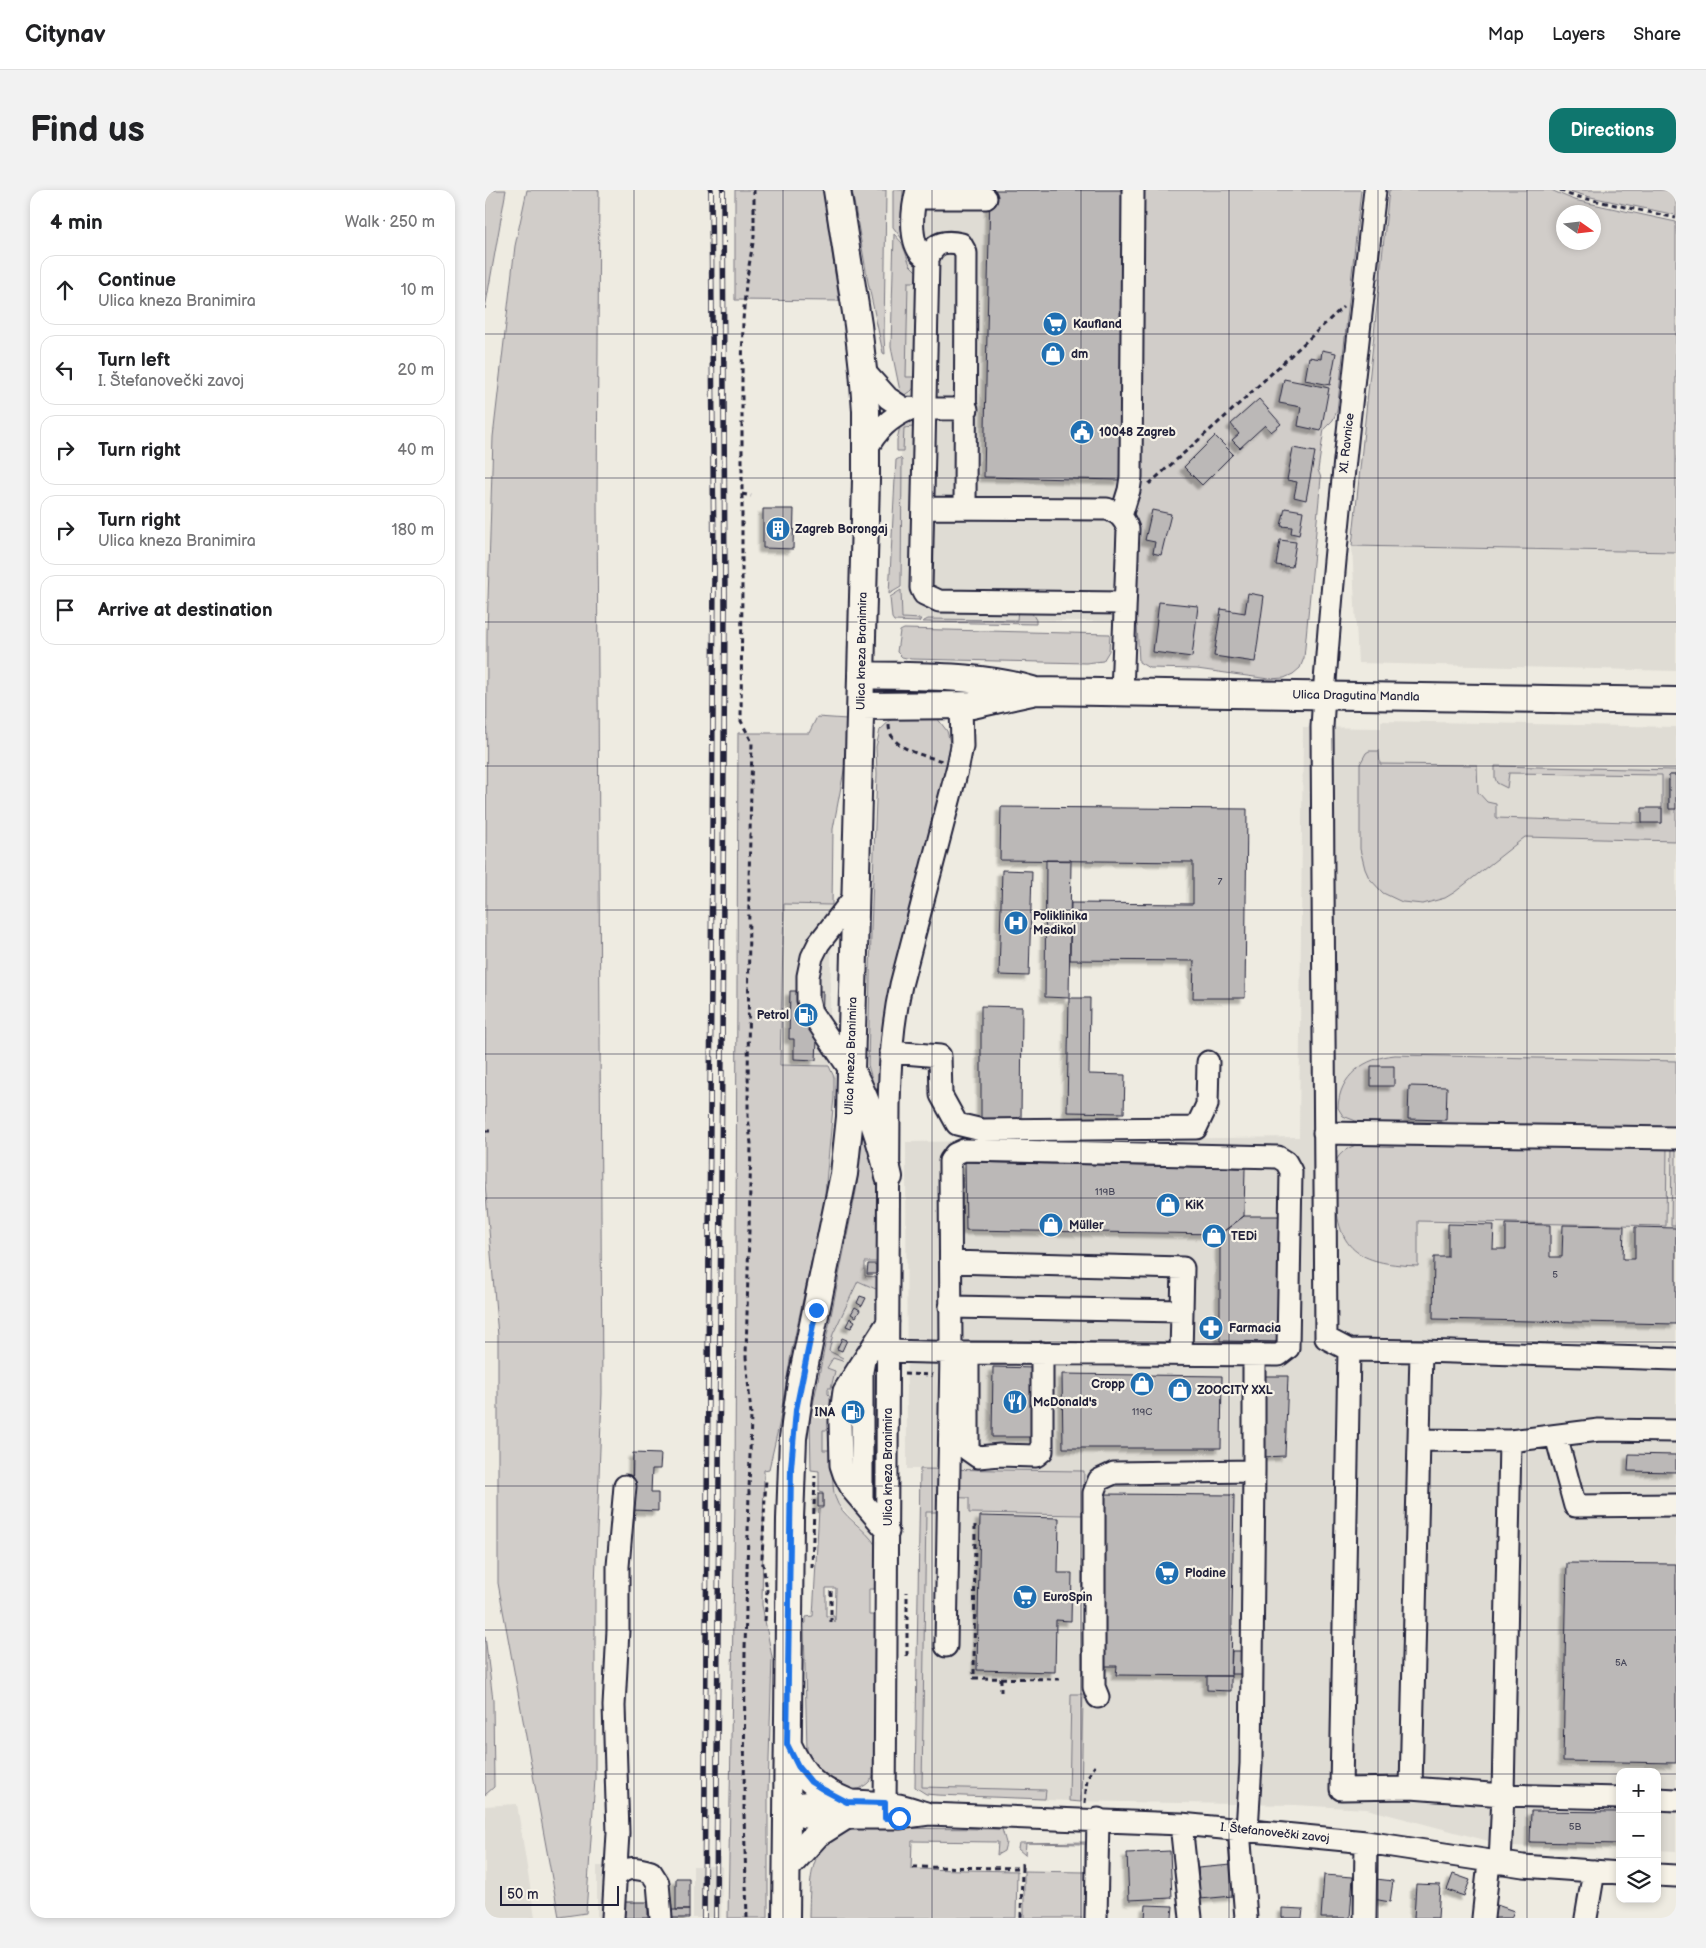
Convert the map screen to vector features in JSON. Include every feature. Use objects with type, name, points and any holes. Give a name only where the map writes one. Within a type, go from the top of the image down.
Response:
[{"type":"main road","name":"Ulica kneza Branimira","points":[[786,1918],[790,1510],[793,1438],[801,1383],[844,1174],[850,1117],[861,706],[866,411],[859,324],[837,190]]},
{"type":"main road","name":"Ulica Dragutina Mandla","points":[[861,675],[984,679],[1036,691],[1676,701]]},
{"type":"main road","name":"Ulica Dragutina Mandla","points":[[861,706],[961,706],[986,703],[1036,691]]},
{"type":"main road","points":[[851,1071],[871,1114],[882,1144],[889,1177]]},
{"type":"main road","points":[[787,1744],[798,1766],[811,1782],[848,1807],[817,1834],[787,1867]]},
{"type":"street","points":[[1121,516],[1131,477],[1133,190]]},
{"type":"street","name":"XI. Ravnice","points":[[1349,1350],[1326,1338],[1322,727],[1338,526],[1375,190]]},
{"type":"street","points":[[928,259],[919,252],[913,234],[916,194],[986,198]]},
{"type":"street","points":[[965,508],[967,409],[966,253],[961,244],[939,243],[934,246],[928,259],[918,409],[923,508],[921,588],[924,594],[939,601],[1125,603]]},
{"type":"street","points":[[863,370],[887,398],[896,404],[918,409],[967,409]]},
{"type":"street","points":[[866,450],[887,421],[918,409]]},
{"type":"street","points":[[923,508],[1107,509],[1121,516],[1128,530],[1122,693]]},
{"type":"street","name":"Ulica kneza Branimira","points":[[885,1810],[891,1052],[901,985],[958,766],[962,746],[961,706]]},
{"type":"street","points":[[851,1071],[811,1012],[808,1000],[808,976],[812,957],[819,943],[856,895]]},
{"type":"street","points":[[891,1052],[940,1056],[941,1095],[957,1124],[982,1130],[1196,1128],[1207,1105],[1208,1062]]},
{"type":"street","points":[[1324,1133],[1676,1138]]},
{"type":"street","points":[[888,1351],[959,1353],[1042,1353],[1279,1355],[1288,1348],[1291,1171],[1285,1162],[1278,1157],[964,1150],[955,1154],[950,1161],[951,1307],[959,1353],[968,1450],[978,1457],[1000,1455],[1036,1456],[1042,1450],[1042,1353]]},
{"type":"street","points":[[951,1262],[1183,1268],[1181,1354]]},
{"type":"street","points":[[951,1307],[1182,1311]]},
{"type":"street","points":[[888,1322],[844,1391],[841,1421],[841,1465],[844,1474],[858,1498],[888,1532]]},
{"type":"street","points":[[1616,1798],[1503,1795],[1411,1788],[1341,1789],[1349,1350],[1676,1359]]},
{"type":"street","points":[[1411,1788],[1421,1352]]},
{"type":"street","points":[[946,1646],[959,1353]]},
{"type":"street","points":[[1246,1918],[1243,1830],[1251,1764],[1254,1355]]},
{"type":"street","points":[[858,1498],[862,1498],[862,1371],[864,1359]]},
{"type":"street","points":[[1419,1440],[1510,1441],[1599,1430],[1676,1431]]},
{"type":"street","points":[[1556,1436],[1575,1506],[1676,1505]]},
{"type":"street","points":[[1483,1918],[1495,1863],[1503,1795],[1510,1441]]},
{"type":"street","points":[[1098,1697],[1094,1687],[1094,1493],[1099,1480],[1114,1473],[1254,1470]]},
{"type":"street","points":[[613,1918],[617,1877],[618,1833],[615,1706],[618,1566],[625,1486]]},
{"type":"street","points":[[848,1807],[871,1790],[885,1762]]},
{"type":"street","points":[[885,1762],[891,1780],[897,1790],[922,1812]]},
{"type":"street","points":[[1661,1799],[1676,1800]]},
{"type":"street","name":"I. Štefanovečki zavoj","points":[[787,1808],[792,1813],[804,1817],[848,1807],[1015,1818],[1092,1813],[1181,1824],[1366,1842],[1495,1863],[1616,1873]]},
{"type":"street","points":[[1092,1813],[1096,1918]]},
{"type":"street","points":[[1181,1824],[1191,1918]]},
{"type":"street","points":[[1365,1918],[1366,1842]]},
{"type":"street","points":[[617,1877],[621,1871],[627,1868],[651,1872],[659,1883],[661,1918]]},
{"type":"street","points":[[1586,1918],[1594,1871]]},
{"type":"street","points":[[1661,1875],[1676,1876]]},
{"type":"path","points":[[747,1918],[744,1815],[747,1533],[751,1415],[746,1357],[751,1144],[748,1106],[752,742],[741,720],[743,320],[746,283],[754,237],[754,190]]},
{"type":"path","points":[[1559,190],[1570,195],[1676,218]]},
{"type":"path","points":[[1129,490],[1139,489],[1149,484],[1228,414],[1347,303]]},
{"type":"path","points":[[742,494],[751,496]]},
{"type":"path","points":[[889,720],[889,732],[894,740],[917,753],[945,762]]},
{"type":"path","points":[[485,1131],[494,1131]]},
{"type":"path","points":[[899,1374],[941,1375]]},
{"type":"path","points":[[811,1573],[815,1476]]},
{"type":"path","points":[[765,1621],[767,1590],[762,1558],[766,1478]]},
{"type":"path","points":[[975,1525],[974,1678],[1060,1679]]},
{"type":"path","points":[[831,1591],[831,1622]]},
{"type":"path","points":[[907,1592],[907,1656]]},
{"type":"path","points":[[1001,1678],[1001,1692]]},
{"type":"path","points":[[1092,1813],[1087,1778],[1095,1766]]},
{"type":"path","points":[[1021,1918],[1022,1861]]},
{"type":"path","points":[[913,1867],[1022,1868]]},
{"type":"shaded area","points":[[485,190],[506,190],[485,309]]},
{"type":"shaded area","points":[[527,190],[599,190],[597,499],[602,1393],[595,1586],[595,1779],[586,1913],[559,1917],[498,1583],[498,1336],[485,1183],[487,633],[493,437],[515,246]]},
{"type":"shaded area","points":[[735,190],[823,190],[839,301],[735,300]]},
{"type":"shaded area","points":[[852,190],[886,190],[885,354],[883,353],[868,282]]},
{"type":"shaded area","points":[[893,190],[903,190],[902,239],[893,227]]},
{"type":"shaded area","points":[[903,190],[1139,190],[1133,622],[902,618],[901,396]]},
{"type":"shaded area","points":[[1139,190],[1361,190],[1337,411],[1333,420],[1324,429],[1318,470],[1321,478],[1304,658],[1300,668],[1284,678],[1269,679],[1197,669],[1149,668],[1139,662],[1137,624],[1133,622]]},
{"type":"shaded area","points":[[1389,190],[1551,190],[1574,200],[1597,205],[1556,205],[1556,250],[1601,250],[1601,206],[1676,222],[1676,552],[1352,546]]},
{"type":"shaded area","points":[[1566,190],[1676,190],[1676,215],[1586,196]]},
{"type":"shaded area","points":[[894,234],[902,243],[910,265],[918,273],[919,282],[908,282],[906,377],[918,377],[913,390],[901,396],[891,347]]},
{"type":"shaded area","points":[[912,419],[915,424],[913,427],[904,428],[903,451],[897,451],[900,426]]},
{"type":"shaded area","points":[[900,458],[902,460],[901,587],[889,594],[896,460]]},
{"type":"shaded area","points":[[1352,546],[1676,552],[1676,671],[1358,663]]},
{"type":"shaded area","points":[[901,590],[902,618],[921,619],[919,622],[894,621],[892,618],[890,597]]},
{"type":"shaded area","points":[[1018,608],[1029,608],[1036,620],[1036,624],[922,622],[928,619],[1017,620]]},
{"type":"shaded area","points":[[904,629],[1110,634],[1109,651],[1103,661],[1086,663],[911,659],[902,657],[897,652],[900,631]]},
{"type":"shaded area","points":[[896,715],[937,718],[947,731],[951,746],[880,1107],[868,1065],[877,774],[876,747],[880,730]]},
{"type":"shaded area","points":[[817,717],[847,719],[846,760],[833,829],[832,905],[784,904],[780,1065],[829,1066],[834,1077],[834,1097],[824,1204],[791,1354],[779,1425],[769,1469],[764,1470],[762,1605],[772,1657],[768,1793],[768,1918],[728,1918],[735,1499],[738,733],[809,733]]},
{"type":"shaded area","points":[[1381,721],[1676,727],[1676,1851],[1661,1850],[1661,1768],[1616,1768],[1616,1849],[1508,1846],[1367,1809],[1294,1805],[1069,1801],[937,1795],[926,1794],[915,1787],[920,1469],[907,1469],[906,1142],[1299,1137],[1303,727],[1381,728]]},
{"type":"shaded area","points":[[1369,751],[1379,751],[1380,764],[1477,765],[1478,792],[1487,802],[1496,804],[1496,818],[1662,823],[1662,775],[1509,773],[1507,788],[1497,783],[1495,766],[1676,770],[1676,775],[1669,775],[1669,808],[1676,809],[1676,841],[1525,837],[1445,898],[1423,904],[1402,902],[1383,893],[1369,878],[1360,849],[1360,764]]},
{"type":"shaded area","points":[[784,904],[832,905],[829,1066],[780,1065]]},
{"type":"shaded area","points":[[1395,1055],[1676,1061],[1676,1130],[1361,1123],[1343,1116],[1338,1108],[1343,1086],[1349,1078],[1364,1064]]},
{"type":"shaded area","points":[[865,1128],[881,1182],[878,1262],[865,1262],[865,1276],[878,1277],[878,1290],[858,1281],[833,1334],[829,1351],[843,1358],[842,1361],[833,1358],[827,1368],[835,1371],[831,1388],[828,1388],[830,1396],[830,1430],[823,1430],[823,1450],[830,1450],[830,1464],[833,1465],[833,1489],[838,1504],[876,1546],[877,1589],[869,1589],[869,1615],[876,1615],[875,1772],[867,1784],[844,1792],[812,1766],[807,1751],[804,1624],[806,1623],[806,1617],[813,1616],[819,1509],[823,1508],[823,1493],[819,1492],[819,1471],[811,1470],[810,1420],[856,1191],[863,1131]],"holes":[[[826,1588],[836,1588],[835,1622],[834,1616],[826,1616]]]},
{"type":"shaded area","points":[[1362,1143],[1667,1145],[1666,1226],[1418,1221],[1418,1266],[1382,1262],[1357,1252],[1348,1243],[1341,1230],[1337,1214],[1337,1159],[1348,1149]]},
{"type":"shaded area","points":[[1672,1145],[1676,1145],[1676,1226],[1671,1226]]},
{"type":"shaded area","name":"INA","points":[[858,1281],[881,1292],[877,1378],[874,1543],[837,1502],[833,1488],[833,1465],[830,1464],[823,1450],[823,1430],[829,1396],[828,1388],[831,1388],[835,1371],[827,1368],[833,1358],[843,1358],[829,1351],[833,1334]]},
{"type":"shaded area","points":[[920,1469],[1084,1471],[1083,1515],[969,1513],[969,1498],[937,1497],[937,1512],[926,1512],[922,1787],[1046,1790],[1045,1799],[926,1794],[915,1787]]},
{"type":"shaded area","points":[[485,1636],[493,1700],[494,1787],[485,1795]]},
{"type":"shaded area","points":[[1071,1694],[1083,1694],[1081,1802],[1069,1801]]},
{"type":"shaded area","points":[[517,1804],[535,1918],[485,1918],[485,1806]]},
{"type":"shaded area","points":[[860,1828],[1002,1829],[1006,1843],[1004,1851],[997,1855],[998,1842],[912,1841],[911,1869],[1017,1871],[1016,1918],[809,1918],[812,1873],[821,1849],[830,1840],[843,1833]]},
{"type":"shaded area","points":[[1089,1842],[1088,1918],[1024,1918],[1024,1871],[1085,1872],[1085,1844],[1026,1843],[1025,1855],[1018,1849],[1019,1843]]},
{"type":"shaded area","points":[[597,1866],[609,1866],[608,1918],[597,1918]]},
{"type":"shaded area","points":[[693,1866],[722,1866],[721,1918],[693,1918]]},
{"type":"building","name":"Kaufland","points":[[990,190],[1125,190],[1120,480],[984,477]]},
{"type":"building","points":[[1322,350],[1336,353],[1330,385],[1305,380],[1309,357],[1321,359]]},
{"type":"building","points":[[1284,379],[1329,388],[1321,431],[1298,426],[1301,407],[1279,403]]},
{"type":"building","points":[[1259,399],[1281,424],[1271,432],[1265,425],[1240,448],[1232,440],[1239,434],[1231,424]]},
{"type":"building","points":[[1215,436],[1233,454],[1202,485],[1184,467]]},
{"type":"building","points":[[1293,448],[1315,452],[1306,500],[1294,497],[1297,482],[1287,480]]},
{"type":"building","points":[[1285,508],[1303,511],[1299,535],[1291,533],[1292,527],[1281,526]]},
{"type":"building","name":"Zagreb Borongaj","points":[[763,509],[794,509],[793,549],[763,548]]},
{"type":"building","points":[[1152,510],[1171,514],[1161,555],[1153,553],[1155,542],[1145,540]]},
{"type":"building","points":[[1280,540],[1296,542],[1292,567],[1276,565]]},
{"type":"building","points":[[1248,593],[1264,596],[1255,662],[1214,656],[1221,609],[1245,613]]},
{"type":"building","points":[[1159,602],[1198,606],[1192,657],[1153,652]]},
{"type":"building","points":[[1669,775],[1676,775],[1676,809],[1669,809]]},
{"type":"building","points":[[1001,807],[1247,809],[1245,998],[1193,998],[1194,961],[1070,960],[1071,903],[1193,904],[1193,862],[1000,860]]},
{"type":"building","points":[[1642,808],[1662,808],[1662,823],[1642,823]]},
{"type":"building","points":[[1046,860],[1071,860],[1069,998],[1045,997]]},
{"type":"building","points":[[1002,870],[1032,871],[1029,976],[999,975]]},
{"type":"building","name":"Petrol","points":[[790,991],[823,991],[822,1040],[817,1040],[816,1060],[794,1059],[794,1039],[789,1039]]},
{"type":"building","points":[[1069,998],[1090,998],[1089,1074],[1125,1075],[1124,1113],[1067,1112]]},
{"type":"building","points":[[981,1006],[1022,1007],[1021,1120],[981,1119]]},
{"type":"building","points":[[1371,1066],[1394,1066],[1394,1086],[1371,1086]]},
{"type":"building","points":[[1409,1086],[1447,1087],[1446,1120],[1408,1119]]},
{"type":"building","points":[[965,1162],[1245,1168],[1244,1216],[1220,1234],[966,1230]]},
{"type":"building","points":[[1244,1216],[1286,1216],[1284,1342],[1220,1341],[1220,1234]]},
{"type":"building","points":[[1448,1224],[1494,1225],[1493,1249],[1506,1249],[1506,1224],[1550,1225],[1550,1257],[1562,1257],[1563,1225],[1624,1226],[1623,1259],[1635,1259],[1635,1227],[1676,1228],[1676,1324],[1433,1319],[1434,1257],[1448,1257]]},
{"type":"building","points":[[868,1264],[876,1264],[876,1274],[867,1274]]},
{"type":"building","points":[[860,1296],[866,1298],[862,1306],[857,1303]]},
{"type":"building","points":[[855,1307],[860,1310],[856,1317],[851,1314]]},
{"type":"building","points":[[850,1318],[855,1321],[851,1328],[846,1326]]},
{"type":"building","points":[[842,1338],[847,1340],[842,1351],[837,1349]]},
{"type":"building","name":"McDonald's","points":[[993,1367],[1037,1368],[1037,1437],[992,1437]]},
{"type":"building","points":[[1062,1374],[1222,1376],[1221,1448],[1063,1448]]},
{"type":"building","points":[[1263,1376],[1288,1376],[1285,1456],[1262,1457]]},
{"type":"building","points":[[633,1453],[661,1454],[660,1469],[652,1469],[651,1493],[658,1493],[658,1511],[632,1510]]},
{"type":"building","points":[[1629,1454],[1676,1455],[1676,1472],[1628,1471]]},
{"type":"building","points":[[818,1494],[823,1494],[823,1507],[818,1507]]},
{"type":"building","name":"Plodine","points":[[1102,1494],[1234,1495],[1231,1676],[1116,1675],[1117,1666],[1100,1666]]},
{"type":"building","name":"EuroSpin","points":[[980,1516],[1059,1518],[1058,1573],[1072,1573],[1071,1621],[1056,1620],[1055,1672],[977,1670]]},
{"type":"building","points":[[1567,1563],[1676,1564],[1676,1763],[1563,1761]]},
{"type":"building","points":[[1232,1651],[1248,1651],[1248,1674],[1231,1674]]},
{"type":"building","points":[[1207,1676],[1231,1676],[1231,1691],[1207,1690]]},
{"type":"building","points":[[1531,1811],[1616,1812],[1616,1844],[1530,1842]]},
{"type":"building","points":[[1170,1851],[1172,1898],[1129,1900],[1127,1853]]},
{"type":"building","points":[[1231,1865],[1233,1896],[1200,1899],[1198,1868]]},
{"type":"building","points":[[1453,1874],[1470,1880],[1464,1896],[1447,1890]]},
{"type":"building","points":[[1324,1875],[1353,1877],[1350,1918],[1321,1918]]},
{"type":"building","points":[[676,1878],[689,1878],[689,1910],[676,1910]]},
{"type":"building","points":[[1376,1879],[1393,1881],[1390,1902],[1373,1899]]},
{"type":"building","points":[[1416,1884],[1440,1885],[1438,1918],[1414,1918]]},
{"type":"building","points":[[624,1902],[648,1902],[648,1918],[624,1918]]},
{"type":"building","points":[[1146,1905],[1173,1906],[1172,1918],[1145,1918]]},
{"type":"building","points":[[1497,1905],[1514,1911],[1511,1918],[1492,1918]]},
{"type":"building","points":[[1282,1908],[1303,1909],[1302,1918],[1282,1918]]},
{"type":"building","points":[[671,1910],[689,1910],[689,1918],[671,1918]]},
{"type":"railway","points":[[704,1918],[714,575],[711,190]]},
{"type":"railway","points":[[716,1918],[725,606],[723,190]]},
{"type":"place","name":"Kaufland","points":[[1055,324]]},
{"type":"place","name":"dm","points":[[1053,354]]},
{"type":"place","name":"10048 Zagreb","points":[[1082,432]]},
{"type":"place","name":"Zagreb Borongaj","points":[[778,529]]},
{"type":"place","name":"Poliklinika Medikol","points":[[1016,923]]},
{"type":"place","name":"Petrol","points":[[806,1015]]},
{"type":"place","name":"KiK","points":[[1168,1205]]},
{"type":"place","name":"Müller","points":[[1051,1225]]},
{"type":"place","name":"TEDi","points":[[1214,1236]]},
{"type":"place","name":"Farmacia","points":[[1211,1328]]},
{"type":"place","name":"Cropp","points":[[1142,1384]]},
{"type":"place","name":"ZOOCITY XXL","points":[[1180,1390]]},
{"type":"place","name":"McDonald's","points":[[1015,1402]]},
{"type":"place","name":"INA","points":[[853,1412]]},
{"type":"place","name":"Plodine","points":[[1167,1573]]},
{"type":"place","name":"EuroSpin","points":[[1025,1597]]},
{"type":"route","points":[[816,1310],[796,1410],[793,1438],[787,1744],[798,1766],[811,1782],[847,1802],[885,1803],[885,1818],[899,1818]]}]
